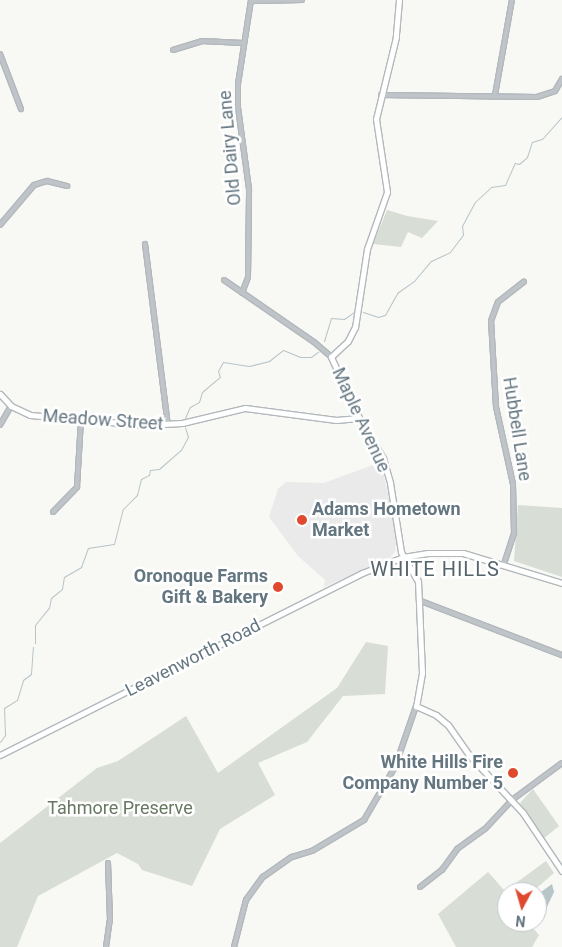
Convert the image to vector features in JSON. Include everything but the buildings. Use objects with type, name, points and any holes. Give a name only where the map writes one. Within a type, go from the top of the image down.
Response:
[{"type":"main road","name":"Maple Avenue","points":[[399,0],[396,37],[381,96],[376,129],[387,192],[367,249],[356,327],[348,340],[331,357],[359,418],[387,471],[403,557]]},
{"type":"main road","name":"Meadow Street","points":[[0,394],[11,406],[30,415],[81,420],[168,425],[245,408],[336,420],[359,418]]},
{"type":"main road","name":"Leavenworth Road","points":[[0,755],[362,573],[403,557],[448,552],[504,564],[562,583]]},
{"type":"main road","points":[[403,557],[410,564],[418,581],[421,601],[422,674],[416,706],[436,715],[448,725],[468,755],[512,800],[562,870]]},
{"type":"street","points":[[251,1],[302,0]]},
{"type":"street","points":[[495,95],[512,0]]},
{"type":"street","name":"Old Dairy Lane","points":[[242,293],[248,277],[249,189],[238,108],[243,43],[251,1]]},
{"type":"street","points":[[173,50],[202,41],[243,43]]},
{"type":"street","points":[[0,54],[21,109]]},
{"type":"street","points":[[381,96],[495,95],[537,98],[555,91],[562,79]]},
{"type":"street","points":[[0,225],[34,185],[47,181],[67,186]]},
{"type":"street","points":[[145,244],[168,425]]},
{"type":"street","points":[[224,280],[314,342],[331,357]]},
{"type":"street","name":"Hubbell Lane","points":[[504,564],[514,533],[513,484],[496,408],[491,321],[498,302],[524,282]]},
{"type":"street","points":[[0,425],[11,406]]},
{"type":"street","points":[[53,512],[77,487],[81,420]]},
{"type":"street","points":[[421,601],[562,655]]},
{"type":"street","points":[[234,947],[246,900],[264,877],[292,857],[312,851],[364,820],[395,767],[416,706]]},
{"type":"street","points":[[420,887],[442,870],[457,848],[485,829],[512,800],[562,763]]},
{"type":"street","points":[[106,947],[110,920],[108,863]]},
{"type":"shaded area","points":[[381,462],[397,537],[395,552],[390,558],[324,587],[325,580],[298,556],[269,517],[278,489],[286,482],[324,483]]},
{"type":"shaded area","points":[[552,884],[554,892],[547,907],[547,888]]},
{"type":"green space","points":[[387,210],[407,216],[438,221],[422,238],[408,232],[401,247],[373,244]]},
{"type":"green space","points":[[518,505],[562,508],[562,577],[514,561]]},
{"type":"green space","name":"Tahmore Preserve","points":[[366,642],[388,646],[385,694],[343,696],[307,742],[258,763],[275,795],[220,829],[192,886],[142,870],[138,864],[117,853],[38,896],[17,947],[0,947],[0,843],[97,768],[118,761],[186,716],[218,773],[337,688]]},
{"type":"green space","points":[[533,789],[559,826],[543,839],[520,803]]},
{"type":"green space","points":[[546,861],[554,873],[544,882],[517,882]]},
{"type":"green space","points":[[488,872],[497,882],[497,932],[536,932],[539,935],[532,947],[456,947],[438,914]]},
{"type":"waterway","points":[[363,312],[378,317],[385,315],[397,293],[414,281],[431,261],[450,252],[463,235],[462,226],[475,202],[491,187],[505,185],[515,163],[519,164],[527,157],[532,142],[542,139],[562,117]]},
{"type":"waterway","points":[[324,341],[331,318],[344,319],[354,312]]},
{"type":"waterway","points":[[185,418],[190,407],[199,402],[202,392],[220,377],[218,371],[223,362],[249,366],[269,361],[283,350],[300,357],[311,357],[318,352]]},
{"type":"waterway","points":[[35,643],[35,625],[49,608],[51,598],[62,589],[64,577],[81,567],[88,548],[114,544],[123,509],[137,495],[141,479],[149,475],[150,470],[159,469],[181,450],[188,437],[185,427]]},
{"type":"waterway","points":[[0,742],[5,735],[4,708],[17,700],[23,680],[31,674],[33,647]]},
{"type":"place","name":"Adams Hometown Market","points":[[302,520]]},
{"type":"place","name":"Oronoque Farms Gift & Bakery","points":[[278,587]]},
{"type":"place","name":"White Hills Fire Company Number 5","points":[[513,773]]},
{"type":"district","name":"WHITE HILLS","points":[[435,569]]}]
